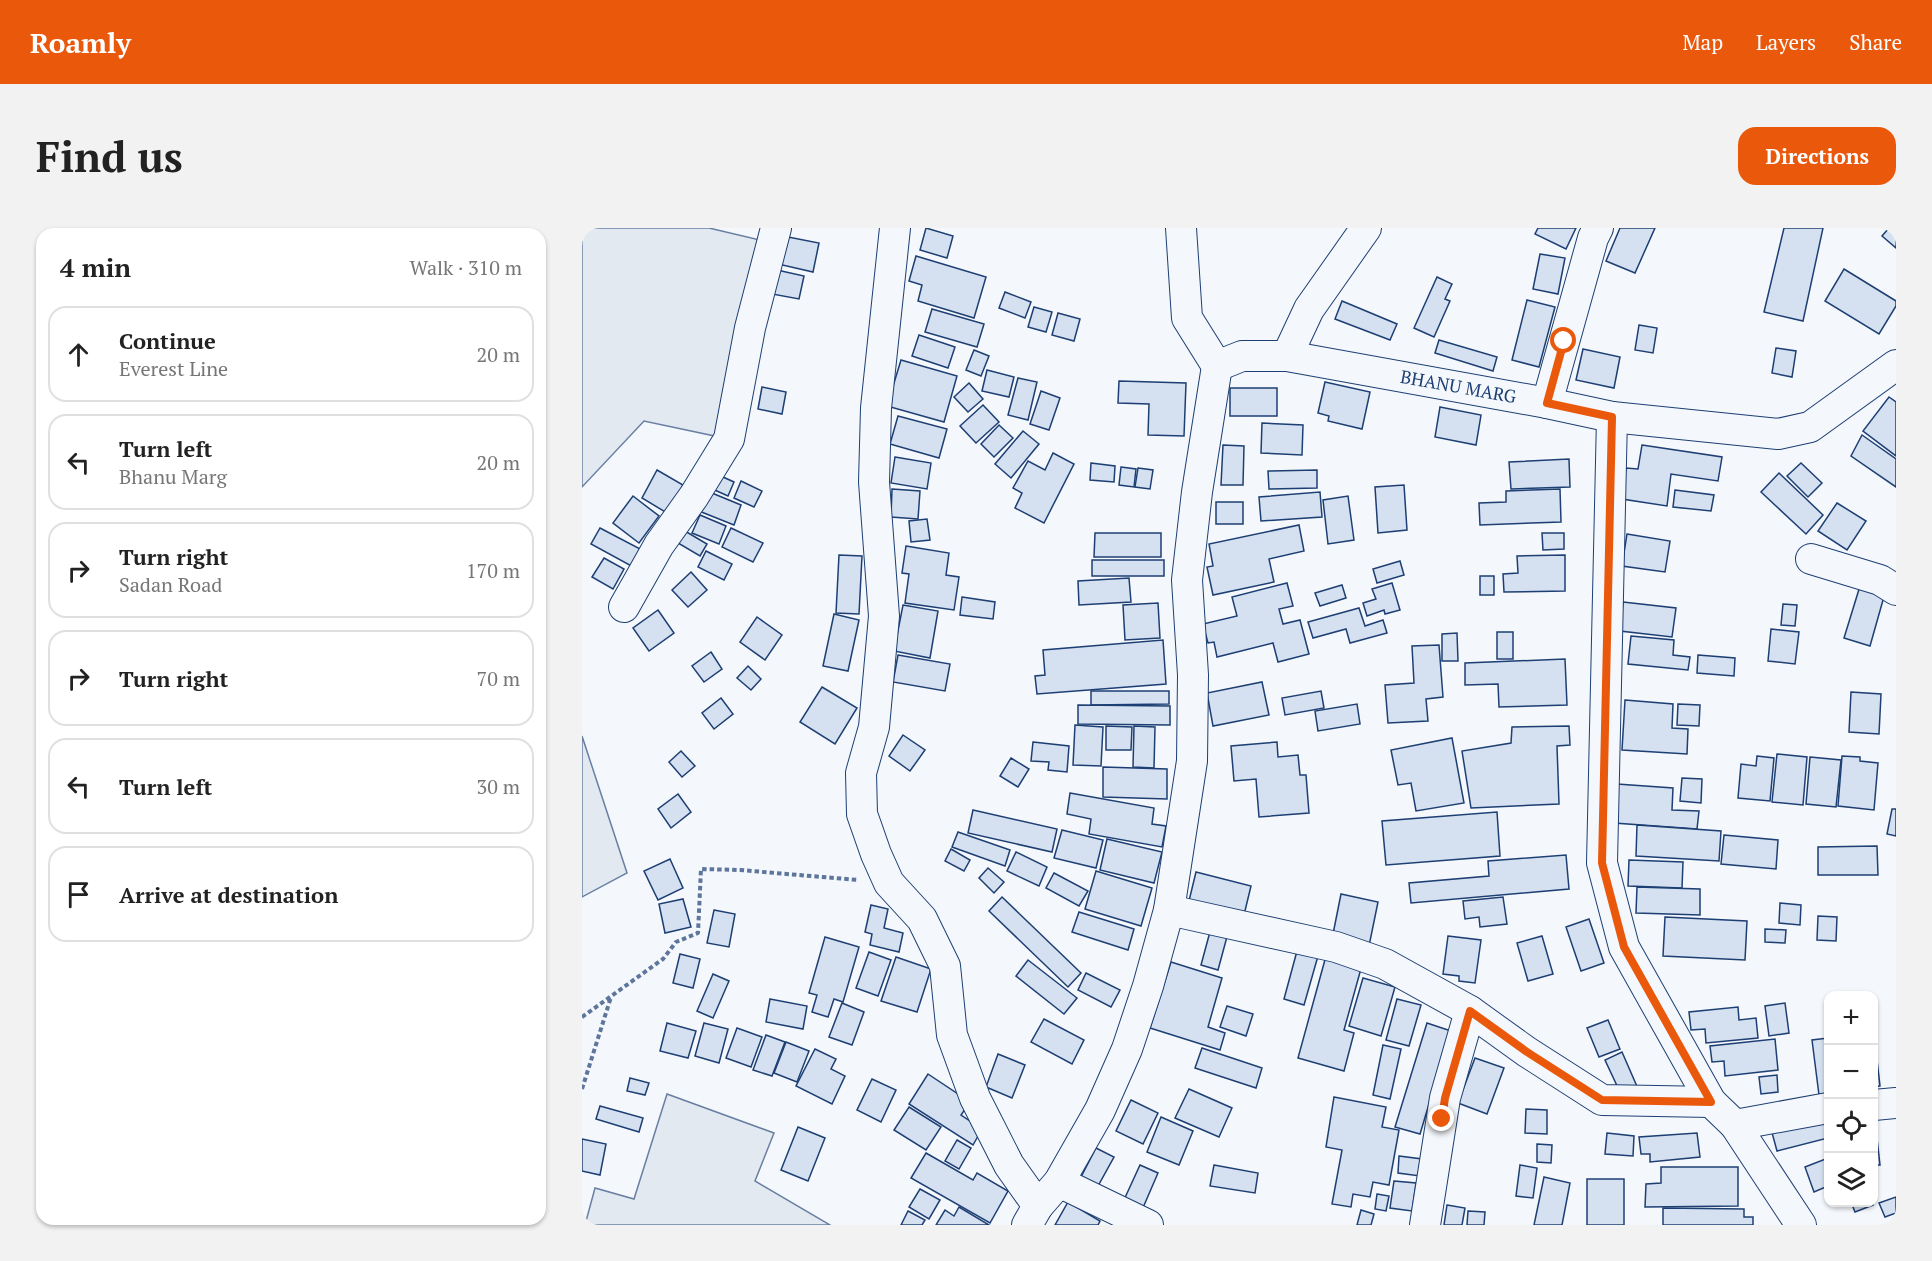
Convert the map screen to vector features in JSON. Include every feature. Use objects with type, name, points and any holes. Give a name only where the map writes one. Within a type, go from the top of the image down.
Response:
[{"type":"street","points":[[624,607],[659,545],[694,496],[729,439],[750,328],[776,228]]},
{"type":"street","points":[[896,228],[876,408],[874,482],[884,616],[874,727],[861,773],[862,814],[889,883],[922,919],[945,966],[952,1035],[975,1098],[1033,1215],[1059,1182],[1100,1110],[1127,1049],[1148,986],[1169,910],[1192,761],[1193,675],[1187,580],[1197,492],[1217,366],[1187,318],[1181,228]]},
{"type":"street","points":[[1287,356],[1309,309],[1366,228]]},
{"type":"street","points":[[1547,403],[1593,238],[1598,228]]},
{"type":"street","name":"BHANU MARG","points":[[1217,366],[1242,356],[1287,356],[1612,417],[1778,434],[1810,427],[1894,371]]},
{"type":"street","points":[[1612,417],[1602,863],[1624,947],[1711,1102],[1735,1125],[1801,1225]]},
{"type":"street","points":[[1811,559],[1880,580],[1896,590]]},
{"type":"street","points":[[1169,910],[1336,947],[1385,964],[1470,1011],[1527,1052],[1602,1100],[1711,1102]]},
{"type":"street","points":[[1425,1225],[1445,1098],[1470,1011]]},
{"type":"street","points":[[1878,1105],[1896,1103]]},
{"type":"street","points":[[1735,1125],[1824,1109]]},
{"type":"street","points":[[1059,1182],[1148,1225]]},
{"type":"path","points":[[582,1017],[663,958],[676,942],[698,933],[701,869],[740,870],[889,883]]},
{"type":"path","points":[[582,1089],[611,996]]},
{"type":"shaded area","points":[[582,228],[709,228],[772,243],[729,439],[644,421],[582,487]]},
{"type":"shaded area","points":[[582,736],[627,873],[582,897]]},
{"type":"shaded area","points":[[667,1094],[774,1133],[755,1181],[830,1225],[585,1225],[595,1188],[634,1199]]},
{"type":"building","points":[[926,228],[953,236],[947,258],[920,250]]},
{"type":"building","points":[[1538,228],[1576,228],[1566,249],[1535,234]]},
{"type":"building","points":[[1620,228],[1655,228],[1635,273],[1606,261]]},
{"type":"building","points":[[1784,228],[1823,228],[1803,321],[1764,312]]},
{"type":"building","points":[[1889,228],[1896,228],[1896,248],[1882,236]]},
{"type":"building","points":[[783,236],[819,243],[813,272],[778,264]]},
{"type":"building","points":[[1540,254],[1565,258],[1558,294],[1533,289]]},
{"type":"building","points":[[916,256],[986,277],[974,318],[918,301],[922,285],[909,281]]},
{"type":"building","points":[[1844,269],[1896,301],[1896,306],[1879,334],[1825,301]]},
{"type":"building","points":[[777,270],[804,276],[799,299],[772,294]]},
{"type":"building","points":[[1437,277],[1452,284],[1445,299],[1450,301],[1434,337],[1414,328]]},
{"type":"building","points":[[1005,292],[1031,302],[1025,318],[999,308]]},
{"type":"building","points":[[1527,300],[1555,307],[1539,367],[1512,360]]},
{"type":"building","points":[[1342,301],[1397,324],[1390,340],[1335,319]]},
{"type":"building","points":[[1034,307],[1052,312],[1046,332],[1028,327]]},
{"type":"building","points":[[932,309],[984,324],[977,347],[925,332]]},
{"type":"building","points":[[1058,313],[1080,319],[1074,341],[1052,335]]},
{"type":"building","points":[[1639,325],[1657,328],[1653,353],[1635,350]]},
{"type":"building","points":[[919,335],[955,347],[948,368],[912,356]]},
{"type":"building","points":[[1439,340],[1497,357],[1493,371],[1435,353]]},
{"type":"building","points":[[1776,348],[1796,351],[1792,377],[1772,373]]},
{"type":"building","points":[[1583,349],[1620,357],[1614,388],[1576,380]]},
{"type":"building","points":[[974,350],[989,356],[981,376],[966,370]]},
{"type":"building","points":[[901,360],[957,376],[944,422],[887,406]]},
{"type":"building","points":[[987,370],[1014,377],[1009,397],[982,391]]},
{"type":"building","points":[[1018,378],[1037,382],[1028,420],[1008,415]]},
{"type":"building","points":[[1119,381],[1186,383],[1184,436],[1148,435],[1149,404],[1118,403]]},
{"type":"building","points":[[1325,382],[1370,392],[1362,429],[1328,421],[1329,416],[1318,413]]},
{"type":"building","points":[[969,383],[983,399],[968,412],[954,397]]},
{"type":"building","points":[[762,387],[786,392],[782,414],[758,409]]},
{"type":"building","points":[[1230,388],[1277,388],[1277,416],[1230,416]]},
{"type":"building","points":[[1041,391],[1060,398],[1049,430],[1030,424]]},
{"type":"building","points":[[1889,397],[1896,402],[1896,456],[1863,431]]},
{"type":"building","points":[[983,405],[999,422],[976,443],[960,426]]},
{"type":"building","points":[[1440,407],[1481,415],[1476,445],[1435,437]]},
{"type":"building","points":[[898,416],[947,429],[939,458],[890,444]]},
{"type":"building","points":[[1262,423],[1303,425],[1302,455],[1261,453]]},
{"type":"building","points":[[999,425],[1013,438],[994,457],[981,444]]},
{"type":"building","points":[[1023,431],[1039,444],[1011,478],[995,464]]},
{"type":"building","points":[[1862,435],[1896,459],[1896,487],[1851,456]]},
{"type":"building","points":[[1223,445],[1244,446],[1243,485],[1221,485]]},
{"type":"building","points":[[1642,445],[1722,457],[1718,481],[1671,474],[1667,506],[1622,499],[1626,468],[1638,469]]},
{"type":"building","points":[[1053,453],[1074,464],[1044,523],[1015,508],[1022,493],[1013,488],[1028,461],[1045,470]]},
{"type":"building","points":[[895,457],[931,463],[927,489],[891,483]]},
{"type":"building","points":[[1569,459],[1570,487],[1511,489],[1509,462]]},
{"type":"building","points":[[1091,463],[1115,466],[1114,482],[1090,480]]},
{"type":"building","points":[[1801,463],[1822,483],[1808,497],[1787,476]]},
{"type":"building","points":[[1121,467],[1136,469],[1134,487],[1119,485]]},
{"type":"building","points":[[1138,468],[1153,470],[1150,489],[1135,487]]},
{"type":"building","points":[[657,470],[683,485],[667,513],[642,498]]},
{"type":"building","points":[[1317,470],[1317,488],[1269,489],[1268,471]]},
{"type":"building","points":[[714,473],[734,482],[728,496],[708,487]]},
{"type":"building","points":[[1779,473],[1823,515],[1806,534],[1761,492]]},
{"type":"building","points":[[741,481],[762,491],[754,507],[734,498]]},
{"type":"building","points":[[1404,485],[1407,530],[1378,533],[1375,487]]},
{"type":"building","points":[[892,489],[920,491],[918,519],[891,517]]},
{"type":"building","points":[[1560,489],[1561,522],[1480,525],[1479,503],[1506,502],[1506,491]]},
{"type":"building","points":[[1675,490],[1714,495],[1711,511],[1673,507]]},
{"type":"building","points":[[707,491],[741,505],[734,525],[699,511]]},
{"type":"building","points":[[1320,492],[1322,517],[1261,521],[1259,497]]},
{"type":"building","points":[[633,496],[659,516],[639,543],[613,523]]},
{"type":"building","points":[[1348,496],[1354,540],[1328,544],[1323,500]]},
{"type":"building","points":[[1216,502],[1243,502],[1243,524],[1216,524]]},
{"type":"building","points":[[1837,503],[1866,521],[1847,550],[1818,531]]},
{"type":"building","points":[[700,515],[726,526],[719,544],[692,533]]},
{"type":"building","points":[[927,519],[930,540],[911,542],[909,521]]},
{"type":"building","points":[[1299,525],[1304,551],[1269,559],[1274,582],[1213,595],[1207,567],[1213,566],[1209,544]]},
{"type":"building","points":[[600,528],[644,551],[635,568],[591,544]]},
{"type":"building","points":[[731,528],[763,543],[753,562],[722,547]]},
{"type":"building","points":[[685,531],[707,544],[700,556],[678,543]]},
{"type":"building","points":[[1095,533],[1161,533],[1161,557],[1094,557]]},
{"type":"building","points":[[1542,533],[1564,533],[1564,549],[1543,550]]},
{"type":"building","points":[[1627,534],[1670,541],[1665,572],[1622,566]]},
{"type":"building","points":[[906,546],[949,553],[946,575],[959,577],[954,610],[905,603],[909,574],[902,573]]},
{"type":"building","points":[[706,551],[732,564],[724,580],[698,567]]},
{"type":"building","points":[[839,555],[862,556],[859,614],[836,613]]},
{"type":"building","points":[[1565,555],[1565,591],[1504,592],[1503,574],[1518,573],[1517,556]]},
{"type":"building","points":[[604,558],[624,569],[613,589],[592,577]]},
{"type":"building","points":[[1092,560],[1164,560],[1164,576],[1092,576]]},
{"type":"building","points":[[1400,561],[1404,575],[1377,583],[1373,569]]},
{"type":"building","points":[[691,572],[707,590],[688,607],[672,590]]},
{"type":"building","points":[[1480,576],[1494,576],[1494,595],[1480,595]]},
{"type":"building","points":[[1129,578],[1131,602],[1079,605],[1078,581]]},
{"type":"building","points":[[1287,583],[1293,606],[1279,609],[1283,624],[1300,620],[1309,654],[1278,662],[1273,643],[1217,657],[1214,642],[1208,643],[1203,624],[1237,616],[1232,597]]},
{"type":"building","points":[[1392,583],[1400,610],[1385,614],[1384,610],[1367,616],[1363,603],[1376,599],[1372,589]]},
{"type":"building","points":[[1342,585],[1346,598],[1320,606],[1315,593]]},
{"type":"building","points":[[1860,586],[1885,593],[1870,646],[1844,638]]},
{"type":"building","points":[[962,597],[995,602],[993,619],[960,615]]},
{"type":"building","points":[[1623,602],[1676,608],[1672,637],[1620,631]]},
{"type":"building","points":[[1158,603],[1160,638],[1125,640],[1123,605]]},
{"type":"building","points":[[1783,604],[1797,605],[1795,626],[1781,625]]},
{"type":"building","points":[[903,605],[938,611],[930,658],[894,651]]},
{"type":"building","points":[[1359,608],[1365,626],[1383,620],[1387,633],[1350,643],[1346,629],[1313,638],[1308,622]]},
{"type":"building","points":[[658,610],[674,633],[649,651],[633,628]]},
{"type":"building","points":[[834,614],[859,620],[848,671],[823,666]]},
{"type":"building","points":[[757,617],[782,635],[765,660],[740,642]]},
{"type":"building","points":[[1771,629],[1799,632],[1795,664],[1768,661]]},
{"type":"building","points":[[1497,632],[1513,632],[1513,659],[1497,659]]},
{"type":"building","points":[[1457,633],[1458,661],[1442,661],[1442,634]]},
{"type":"building","points":[[1631,636],[1674,640],[1673,655],[1690,657],[1688,670],[1628,664]]},
{"type":"building","points":[[1163,640],[1166,684],[1037,694],[1035,676],[1045,675],[1043,650]]},
{"type":"building","points":[[1439,645],[1443,697],[1426,699],[1428,721],[1388,723],[1385,685],[1414,683],[1412,646]]},
{"type":"building","points":[[711,652],[722,669],[704,682],[692,666]]},
{"type":"building","points":[[898,655],[950,664],[945,691],[893,682]]},
{"type":"building","points":[[1698,655],[1735,658],[1734,676],[1697,673]]},
{"type":"building","points":[[1565,659],[1567,705],[1499,707],[1498,684],[1465,685],[1465,663]]},
{"type":"building","points":[[748,666],[761,679],[751,690],[737,678]]},
{"type":"building","points":[[1262,682],[1269,715],[1213,726],[1207,693]]},
{"type":"building","points":[[822,687],[857,708],[835,744],[800,722]]},
{"type":"building","points":[[1091,691],[1169,691],[1169,704],[1091,705]]},
{"type":"building","points":[[1321,691],[1324,708],[1285,715],[1282,698]]},
{"type":"building","points":[[1851,692],[1881,694],[1879,734],[1849,732]]},
{"type":"building","points":[[721,698],[733,714],[714,729],[702,713]]},
{"type":"building","points":[[1625,700],[1673,704],[1672,728],[1688,729],[1687,754],[1622,750]]},
{"type":"building","points":[[1357,704],[1360,724],[1318,731],[1315,711]]},
{"type":"building","points":[[1678,704],[1700,705],[1699,726],[1677,725]]},
{"type":"building","points":[[1078,705],[1170,706],[1170,725],[1078,724]]},
{"type":"building","points":[[1075,725],[1103,727],[1101,766],[1073,765]]},
{"type":"building","points":[[1106,726],[1132,727],[1131,750],[1106,750]]},
{"type":"building","points":[[1134,726],[1155,727],[1154,768],[1133,767]]},
{"type":"building","points":[[1569,726],[1570,745],[1557,746],[1559,804],[1471,808],[1462,751],[1511,743],[1512,727]]},
{"type":"building","points":[[903,735],[925,750],[910,771],[889,756]]},
{"type":"building","points":[[1452,738],[1464,803],[1416,811],[1411,783],[1398,785],[1391,750]]},
{"type":"building","points":[[1033,742],[1069,746],[1067,772],[1048,770],[1049,762],[1031,761]]},
{"type":"building","points":[[1277,742],[1278,757],[1298,755],[1300,775],[1306,775],[1309,813],[1259,817],[1256,779],[1234,781],[1231,746]]},
{"type":"building","points":[[681,751],[695,766],[682,777],[669,762]]},
{"type":"building","points":[[1777,754],[1807,757],[1803,805],[1772,802]]},
{"type":"building","points":[[1757,756],[1774,758],[1770,801],[1738,798],[1741,764],[1756,766]]},
{"type":"building","points":[[1842,756],[1860,757],[1860,761],[1878,763],[1874,810],[1838,806]]},
{"type":"building","points":[[1810,757],[1841,760],[1836,807],[1806,804]]},
{"type":"building","points":[[1011,758],[1029,769],[1018,787],[1000,776]]},
{"type":"building","points":[[1103,767],[1167,769],[1167,799],[1103,797]]},
{"type":"building","points":[[1682,778],[1702,779],[1701,803],[1680,801]]},
{"type":"building","points":[[1617,784],[1673,788],[1672,810],[1699,811],[1697,829],[1614,823]]},
{"type":"building","points":[[1070,793],[1154,808],[1152,824],[1166,826],[1162,847],[1089,834],[1091,819],[1067,814]]},
{"type":"building","points":[[678,794],[691,812],[671,828],[658,809]]},
{"type":"building","points":[[1892,809],[1896,809],[1896,836],[1887,834]]},
{"type":"building","points":[[973,810],[1057,829],[1052,852],[968,833]]},
{"type":"building","points":[[1497,812],[1500,856],[1386,865],[1382,821]]},
{"type":"building","points":[[1637,825],[1721,831],[1719,861],[1636,856]]},
{"type":"building","points":[[1062,830],[1103,840],[1096,868],[1054,858]]},
{"type":"building","points":[[958,832],[1010,850],[1005,866],[952,847]]},
{"type":"building","points":[[1724,835],[1778,840],[1776,869],[1721,864]]},
{"type":"building","points":[[1107,839],[1162,852],[1154,883],[1100,870]]},
{"type":"building","points":[[1877,846],[1878,875],[1818,875],[1818,847]]},
{"type":"building","points":[[951,849],[970,860],[964,871],[945,861]]},
{"type":"building","points":[[1016,852],[1047,867],[1039,886],[1007,871]]},
{"type":"building","points":[[1566,855],[1569,889],[1411,903],[1409,883],[1489,876],[1488,861]]},
{"type":"building","points":[[670,859],[683,888],[658,900],[644,871]]},
{"type":"building","points":[[1629,860],[1683,862],[1682,888],[1628,886]]},
{"type":"building","points":[[988,868],[1004,882],[994,893],[979,878]]},
{"type":"building","points":[[1096,871],[1152,888],[1141,926],[1085,909]]},
{"type":"building","points":[[1196,872],[1251,886],[1243,919],[1188,905]]},
{"type":"building","points":[[1054,873],[1088,891],[1079,906],[1046,888]]},
{"type":"building","points":[[1637,887],[1700,889],[1700,915],[1636,913]]},
{"type":"building","points":[[1341,894],[1378,902],[1369,946],[1332,939]]},
{"type":"building","points":[[1002,897],[1081,973],[1068,987],[989,911]]},
{"type":"building","points":[[1503,897],[1507,924],[1480,927],[1479,917],[1465,919],[1463,901]]},
{"type":"building","points":[[683,899],[691,927],[665,933],[659,904]]},
{"type":"building","points":[[1780,903],[1801,905],[1800,925],[1779,923]]},
{"type":"building","points":[[871,905],[888,909],[884,928],[903,933],[899,952],[870,945],[872,934],[865,932]]},
{"type":"building","points":[[714,910],[735,914],[729,947],[707,943]]},
{"type":"building","points":[[1079,912],[1134,929],[1128,950],[1072,932]]},
{"type":"building","points":[[1818,916],[1837,917],[1836,941],[1817,940]]},
{"type":"building","points":[[1665,917],[1747,921],[1745,960],[1663,956]]},
{"type":"building","points":[[1589,919],[1604,963],[1581,971],[1566,927]]},
{"type":"building","points":[[1211,928],[1228,933],[1218,970],[1201,965]]},
{"type":"building","points":[[1765,929],[1786,930],[1785,943],[1765,942]]},
{"type":"building","points":[[1448,936],[1481,940],[1475,983],[1459,981],[1459,976],[1443,974]]},
{"type":"building","points":[[1542,936],[1553,974],[1528,981],[1517,943]]},
{"type":"building","points":[[825,937],[859,947],[843,1002],[834,999],[828,1017],[812,1012],[817,995],[809,993]]},
{"type":"building","points":[[1297,951],[1318,956],[1304,1005],[1284,999]]},
{"type":"building","points":[[869,952],[891,960],[878,996],[856,988]]},
{"type":"building","points":[[680,954],[700,959],[693,988],[673,983]]},
{"type":"building","points":[[1326,956],[1362,965],[1344,1030],[1354,1033],[1344,1071],[1298,1058]]},
{"type":"building","points":[[896,957],[931,969],[917,1012],[881,1001]]},
{"type":"building","points":[[1028,960],[1077,998],[1064,1014],[1016,976]]},
{"type":"building","points":[[1171,962],[1222,978],[1208,1027],[1225,1033],[1220,1050],[1150,1028]]},
{"type":"building","points":[[1086,973],[1120,990],[1111,1007],[1078,990]]},
{"type":"building","points":[[713,974],[729,981],[713,1018],[697,1011]]},
{"type":"building","points":[[1363,978],[1395,987],[1381,1036],[1349,1026]]},
{"type":"building","points":[[770,999],[807,1006],[803,1029],[766,1022]]},
{"type":"building","points":[[1397,999],[1421,1005],[1409,1046],[1386,1040]]},
{"type":"building","points":[[842,1003],[864,1012],[852,1045],[829,1037]]},
{"type":"building","points":[[1785,1003],[1789,1033],[1769,1036],[1765,1006]]},
{"type":"building","points":[[1227,1006],[1253,1014],[1246,1036],[1220,1027]]},
{"type":"building","points":[[1738,1007],[1739,1020],[1756,1018],[1758,1038],[1706,1043],[1705,1029],[1691,1030],[1689,1012]]},
{"type":"building","points":[[1044,1019],[1084,1040],[1072,1064],[1031,1042]]},
{"type":"building","points":[[1608,1020],[1620,1049],[1599,1057],[1587,1028]]},
{"type":"building","points":[[667,1023],[696,1031],[688,1058],[660,1051]]},
{"type":"building","points":[[704,1023],[728,1029],[719,1063],[695,1056]]},
{"type":"building","points":[[1427,1023],[1451,1031],[1420,1134],[1395,1127]]},
{"type":"building","points":[[737,1028],[762,1037],[751,1067],[726,1058]]},
{"type":"building","points":[[766,1035],[785,1042],[772,1076],[753,1070]]},
{"type":"building","points":[[1824,1038],[1824,1094],[1819,1095],[1812,1040]]},
{"type":"building","points":[[1775,1039],[1778,1070],[1725,1076],[1724,1061],[1712,1062],[1710,1046]]},
{"type":"building","points":[[786,1042],[809,1051],[797,1082],[774,1073]]},
{"type":"building","points":[[1383,1045],[1401,1049],[1390,1099],[1373,1095]]},
{"type":"building","points":[[1202,1048],[1262,1068],[1256,1088],[1195,1068]]},
{"type":"building","points":[[815,1049],[836,1059],[831,1069],[845,1076],[832,1104],[796,1086]]},
{"type":"building","points":[[1622,1052],[1639,1091],[1619,1090],[1605,1060]]},
{"type":"building","points":[[998,1054],[1025,1065],[1012,1098],[986,1087]]},
{"type":"building","points":[[1475,1058],[1504,1068],[1487,1114],[1458,1103]]},
{"type":"building","points":[[928,1074],[970,1102],[961,1115],[982,1129],[973,1145],[909,1104]]},
{"type":"building","points":[[1777,1075],[1778,1092],[1761,1094],[1759,1077]]},
{"type":"building","points":[[630,1078],[649,1083],[645,1095],[627,1091]]},
{"type":"building","points":[[872,1079],[896,1090],[881,1122],[857,1110]]},
{"type":"building","points":[[1189,1089],[1232,1108],[1219,1137],[1175,1118]]},
{"type":"building","points":[[1334,1097],[1386,1107],[1382,1127],[1399,1130],[1389,1185],[1373,1182],[1370,1197],[1353,1194],[1351,1207],[1332,1204],[1342,1150],[1326,1147]]},
{"type":"building","points":[[1131,1100],[1158,1113],[1143,1144],[1116,1131]]},
{"type":"building","points":[[600,1106],[643,1118],[639,1132],[596,1119]]},
{"type":"building","points":[[909,1107],[941,1127],[926,1150],[894,1130]]},
{"type":"building","points":[[1526,1109],[1547,1110],[1547,1134],[1525,1133]]},
{"type":"building","points":[[1161,1117],[1193,1131],[1179,1165],[1147,1152]]},
{"type":"building","points":[[1824,1123],[1824,1139],[1777,1151],[1771,1129]]},
{"type":"building","points":[[798,1127],[825,1138],[808,1181],[781,1170]]},
{"type":"building","points":[[1607,1133],[1634,1136],[1633,1156],[1605,1154]]},
{"type":"building","points":[[1697,1133],[1700,1157],[1650,1162],[1650,1154],[1641,1154],[1639,1137]]},
{"type":"building","points":[[582,1139],[606,1144],[600,1175],[582,1171]]},
{"type":"building","points":[[957,1140],[971,1148],[959,1169],[945,1161]]},
{"type":"building","points":[[1537,1144],[1552,1145],[1551,1163],[1537,1162]]},
{"type":"building","points":[[1096,1148],[1114,1157],[1098,1186],[1081,1177]]},
{"type":"building","points":[[926,1153],[973,1180],[977,1173],[1008,1191],[990,1223],[911,1178]]},
{"type":"building","points":[[1399,1156],[1422,1159],[1420,1176],[1398,1173]]},
{"type":"building","points":[[1824,1160],[1824,1188],[1814,1192],[1805,1167]]},
{"type":"building","points":[[1140,1165],[1158,1173],[1142,1210],[1123,1202]]},
{"type":"building","points":[[1214,1165],[1258,1173],[1255,1193],[1210,1186]]},
{"type":"building","points":[[1520,1165],[1537,1168],[1533,1198],[1516,1196]]},
{"type":"building","points":[[1661,1167],[1738,1167],[1738,1206],[1645,1207],[1646,1184],[1661,1183]]},
{"type":"building","points":[[1544,1177],[1570,1183],[1562,1225],[1534,1225]]},
{"type":"building","points":[[1587,1179],[1624,1179],[1624,1225],[1587,1225]]},
{"type":"building","points":[[1394,1181],[1416,1183],[1412,1211],[1390,1208]]},
{"type":"building","points":[[920,1189],[940,1200],[929,1219],[909,1207]]},
{"type":"building","points":[[1377,1194],[1389,1196],[1386,1211],[1375,1209]]},
{"type":"building","points":[[1896,1197],[1896,1213],[1885,1217],[1879,1203]]},
{"type":"building","points":[[1068,1202],[1100,1221],[1098,1225],[1055,1225]]},
{"type":"building","points":[[1447,1205],[1465,1208],[1462,1225],[1444,1225]]},
{"type":"building","points":[[959,1207],[989,1225],[936,1225],[945,1210],[954,1216]]},
{"type":"building","points":[[1853,1207],[1868,1207],[1855,1212]]},
{"type":"building","points":[[1663,1208],[1744,1209],[1744,1217],[1753,1217],[1753,1225],[1663,1225]]},
{"type":"building","points":[[1361,1210],[1374,1214],[1371,1225],[1357,1225]]},
{"type":"building","points":[[908,1211],[925,1220],[922,1225],[901,1225]]},
{"type":"building","points":[[1468,1211],[1485,1212],[1484,1225],[1467,1225]]},
{"type":"route","points":[[1442,1119],[1445,1098],[1470,1011],[1527,1052],[1602,1100],[1711,1102],[1624,947],[1602,863],[1612,417],[1547,403],[1564,341]]}]
